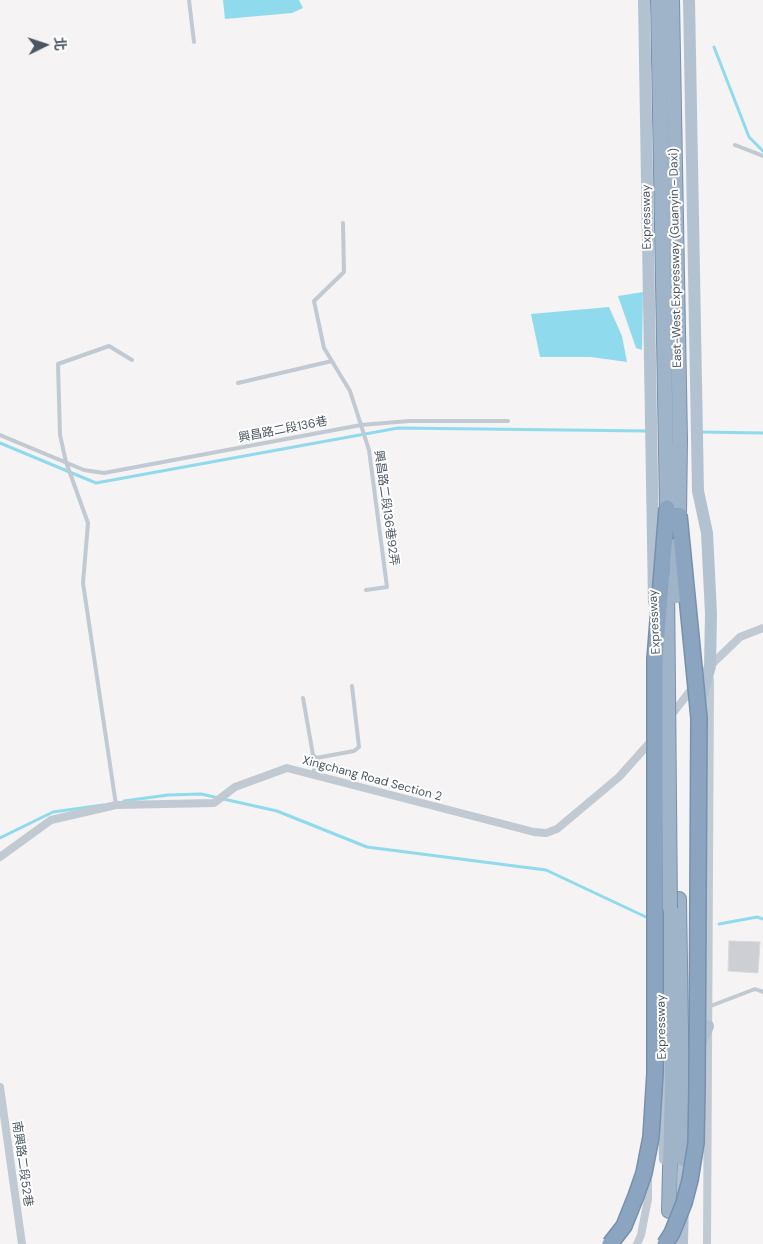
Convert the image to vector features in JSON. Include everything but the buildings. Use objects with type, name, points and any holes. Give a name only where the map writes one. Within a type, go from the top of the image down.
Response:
[{"type":"highway","name":"East-West Expressway (Guanyin - Daxi)","points":[[658,0],[673,511]]},
{"type":"highway","name":"East-West Expressway (Guanyin - Daxi)","points":[[672,0],[680,440],[673,511]]},
{"type":"highway","points":[[668,1211],[675,903],[673,511]]},
{"type":"highway","points":[[610,1244],[624,1226],[636,1196],[644,1173],[651,1137],[655,1073],[655,659],[673,511]]},
{"type":"highway","points":[[666,1244],[684,1203],[690,1180],[696,1144],[697,1088],[699,718],[673,511]]},
{"type":"highway","points":[[675,903],[683,1159]]},
{"type":"main road","name":"Expressway","points":[[644,0],[653,587],[658,661],[663,1137],[668,1211],[666,1244]]},
{"type":"main road","points":[[682,1244],[683,1159],[691,1088],[692,767],[696,714],[710,666],[711,614],[707,533],[698,491],[688,0]]},
{"type":"main road","points":[[691,1064],[708,1026]]},
{"type":"street","name":"Xingchang Road Section 2","points":[[0,857],[51,820],[116,805],[216,801],[235,787],[287,768],[534,832],[546,833],[557,829],[619,777],[649,744],[724,650],[740,637],[763,628]]},
{"type":"street","points":[[707,1244],[710,666]]},
{"type":"street","name":"Expressway","points":[[637,1244],[641,1236],[648,1199],[649,744]]},
{"type":"street","name":"南興路二段52巷","points":[[0,1087],[22,1244]]},
{"type":"lane","points":[[189,0],[194,42]]},
{"type":"lane","points":[[735,145],[763,156]]},
{"type":"lane","name":"興昌路二段136巷92弄","points":[[343,223],[344,272],[314,301],[324,348],[350,391],[369,450],[388,587],[366,590]]},
{"type":"lane","points":[[116,805],[83,583],[88,524],[66,462],[60,435],[58,364],[109,346],[132,360]]},
{"type":"lane","points":[[238,383],[332,361]]},
{"type":"lane","name":"興昌路二段136巷","points":[[0,435],[84,470],[104,473],[361,425],[409,421],[508,421]]},
{"type":"lane","points":[[316,758],[354,751],[359,747],[352,686]]},
{"type":"lane","points":[[303,698],[313,755],[316,758],[313,775]]},
{"type":"lane","points":[[708,1007],[755,990],[763,992]]},
{"type":"water","points":[[223,0],[299,0],[303,8],[292,13],[225,19]]},
{"type":"water","points":[[643,292],[642,350],[636,348],[618,296]]},
{"type":"water","points":[[609,307],[622,336],[627,362],[591,357],[540,357],[531,314]]},
{"type":"waterway","points":[[714,47],[749,137],[763,151]]},
{"type":"waterway","points":[[0,443],[96,483],[398,428],[649,431]]},
{"type":"waterway","points":[[700,432],[763,433]]},
{"type":"waterway","points":[[124,801],[168,795],[201,794],[277,811],[367,847],[546,870],[646,917]]},
{"type":"waterway","points":[[0,838],[53,812],[103,805]]},
{"type":"waterway","points":[[719,924],[757,917],[763,919]]}]
